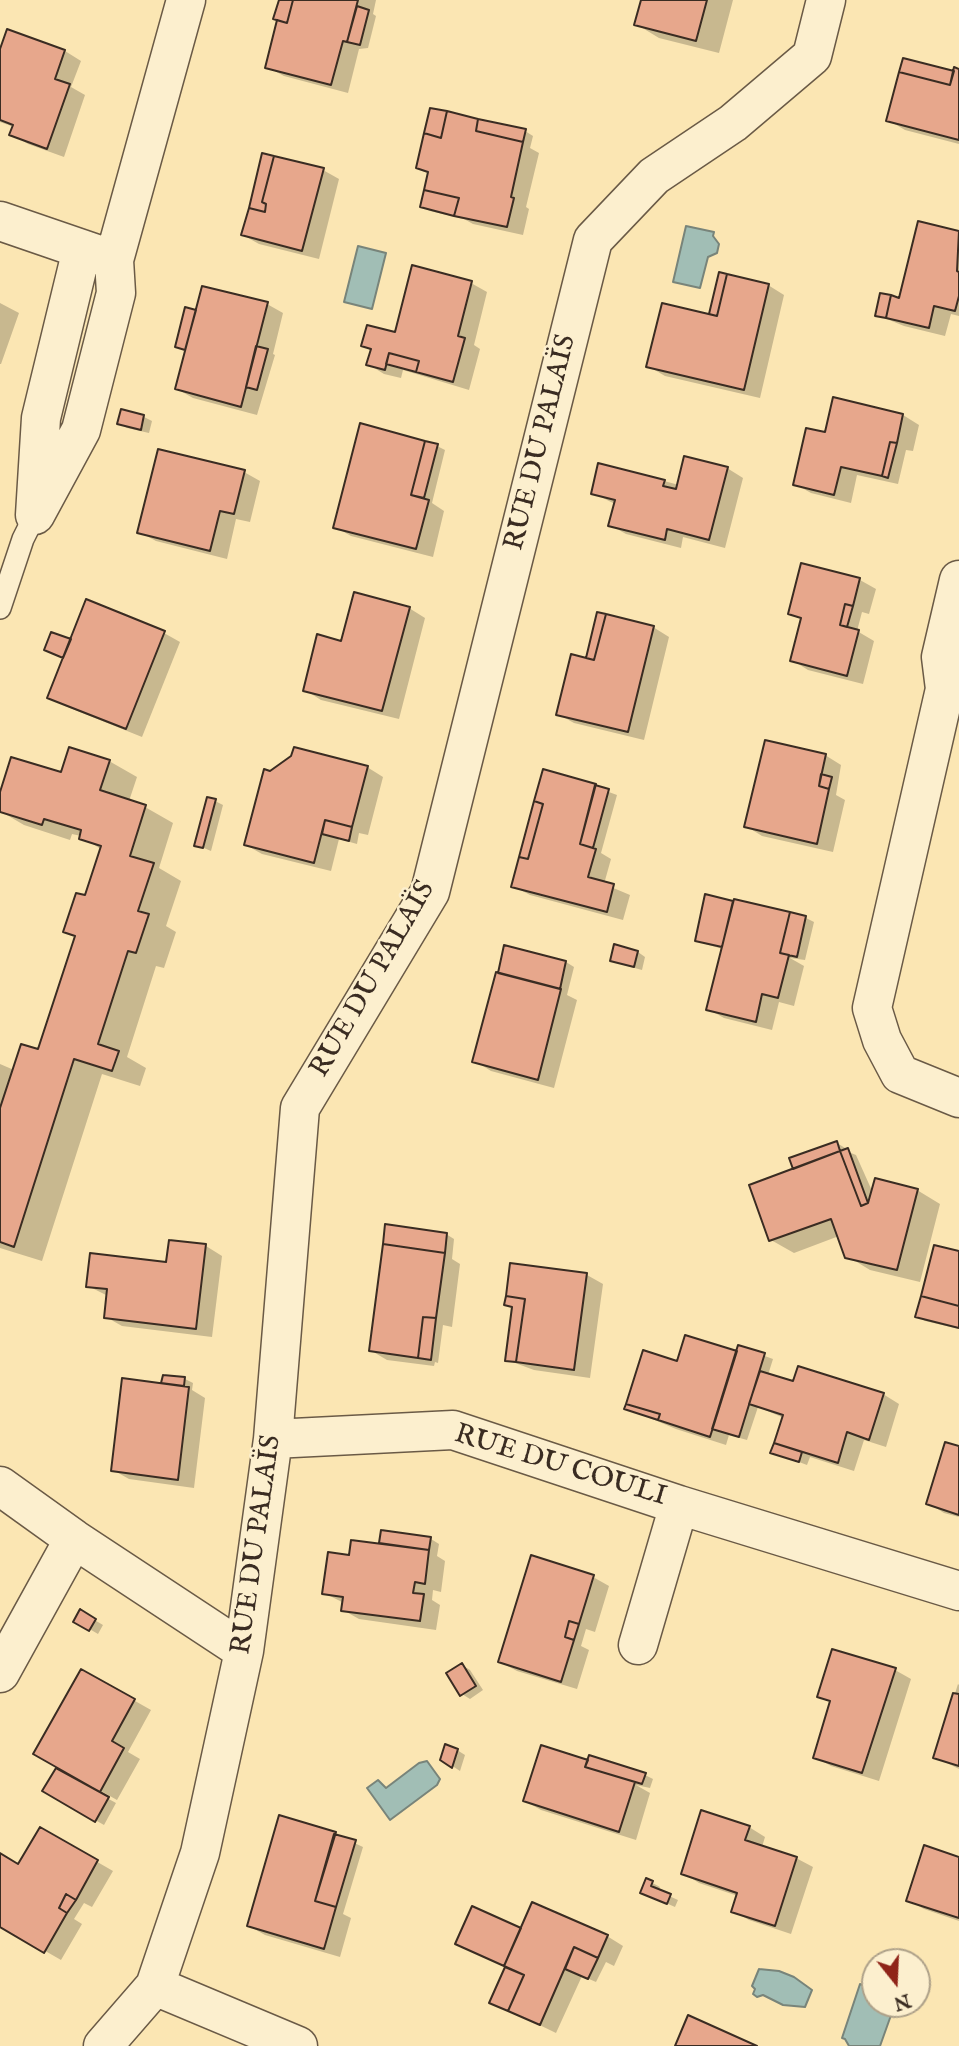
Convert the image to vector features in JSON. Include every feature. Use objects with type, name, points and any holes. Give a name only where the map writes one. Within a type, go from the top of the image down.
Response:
[{"type":"street","points":[[35,515],[41,418],[186,0]]},
{"type":"street","name":"RUE DU PALAÏS","points":[[103,2046],[155,1986],[200,1853],[244,1651],[273,1439],[300,1108],[430,892],[593,240],[654,176],[733,123],[812,57],[826,0]]},
{"type":"street","points":[[0,221],[98,255]]},
{"type":"street","points":[[959,580],[941,657],[952,690],[872,1008],[882,1040],[900,1074],[959,1098]]},
{"type":"street","name":"RUE DU COULI","points":[[273,1439],[453,1430],[678,1505],[959,1591]]},
{"type":"street","points":[[0,1486],[74,1539],[244,1651]]},
{"type":"street","name":"RUE DU COULI","points":[[638,1646],[678,1505]]},
{"type":"street","points":[[0,1673],[74,1539]]},
{"type":"street","points":[[155,1986],[298,2046]]},
{"type":"lane","points":[[0,608],[23,539],[35,515]]},
{"type":"water","points":[[686,226],[714,232],[713,236],[719,244],[717,253],[708,257],[700,288],[673,282]]},
{"type":"water","points":[[358,246],[386,253],[372,309],[344,302]]},
{"type":"water","points":[[427,1761],[440,1779],[437,1785],[390,1820],[367,1788],[378,1780],[386,1788],[419,1763]]},
{"type":"water","points":[[759,1969],[779,1971],[794,1977],[812,1990],[805,2007],[783,2005],[763,1995],[757,1997],[753,1994],[755,1989],[752,1986]]},
{"type":"water","points":[[860,1984],[861,2018],[890,2018],[880,2046],[849,2046],[842,2038]]},
{"type":"building","points":[[279,0],[293,0],[287,23],[273,19]]},
{"type":"building","points":[[293,0],[358,0],[347,42],[343,41],[331,85],[265,68],[277,20],[287,23]]},
{"type":"building","points":[[641,0],[707,0],[696,41],[634,25]]},
{"type":"building","points":[[357,6],[369,10],[360,45],[347,42]]},
{"type":"building","points":[[7,29],[65,50],[55,79],[70,84],[47,149],[9,135],[13,125],[0,120],[0,49]]},
{"type":"building","points":[[903,58],[954,71],[950,85],[899,72]]},
{"type":"building","points":[[954,67],[959,69],[959,140],[886,121],[899,72],[950,85]]},
{"type":"building","points":[[430,108],[447,111],[441,138],[424,133]]},
{"type":"building","points":[[447,111],[478,119],[476,131],[523,142],[507,227],[454,216],[459,198],[424,190],[428,172],[416,168],[424,133],[441,138]]},
{"type":"building","points":[[478,119],[526,129],[523,142],[476,131]]},
{"type":"building","points":[[262,153],[274,156],[262,202],[266,204],[265,212],[249,208]]},
{"type":"building","points":[[274,156],[324,168],[302,251],[241,235],[249,208],[265,212],[266,204],[262,202]]},
{"type":"building","points":[[424,190],[459,198],[454,216],[420,207]]},
{"type":"building","points":[[918,221],[959,231],[959,296],[955,311],[934,306],[929,328],[886,318],[891,295],[899,298]]},
{"type":"building","points":[[412,265],[472,281],[458,336],[465,338],[453,382],[416,372],[419,361],[389,353],[385,370],[366,365],[371,349],[361,346],[367,325],[395,332]]},
{"type":"building","points":[[719,272],[727,274],[717,316],[709,314]]},
{"type":"building","points":[[727,274],[769,284],[744,390],[646,367],[662,303],[717,316]]},
{"type":"building","points":[[202,286],[268,302],[241,407],[175,389]]},
{"type":"building","points":[[880,293],[891,295],[886,318],[875,316]]},
{"type":"building","points":[[185,307],[196,310],[185,350],[175,347]]},
{"type":"building","points":[[256,346],[268,349],[257,390],[246,387]]},
{"type":"building","points":[[389,353],[419,361],[416,372],[386,364]]},
{"type":"building","points":[[833,397],[903,414],[897,443],[890,442],[882,476],[841,467],[834,495],[793,485],[806,428],[825,432]]},
{"type":"building","points":[[121,409],[144,415],[141,430],[117,424]]},
{"type":"building","points":[[360,423],[425,441],[411,495],[429,500],[416,549],[333,528]]},
{"type":"building","points":[[425,441],[438,444],[424,498],[411,495]]},
{"type":"building","points":[[890,442],[897,443],[888,478],[882,476]]},
{"type":"building","points":[[158,449],[245,470],[234,514],[220,511],[210,551],[137,533]]},
{"type":"building","points":[[684,456],[728,467],[709,540],[667,529],[665,540],[608,526],[615,500],[591,494],[598,463],[665,480],[663,486],[676,489]]},
{"type":"building","points":[[801,563],[860,578],[853,606],[845,604],[840,625],[859,630],[847,676],[790,661],[801,618],[788,614]]},
{"type":"building","points":[[354,592],[410,607],[382,711],[303,691],[317,634],[341,641]]},
{"type":"building","points":[[86,599],[165,631],[126,729],[47,698]]},
{"type":"building","points":[[845,604],[853,606],[847,627],[840,625]]},
{"type":"building","points":[[597,612],[606,614],[594,660],[586,658]]},
{"type":"building","points":[[606,614],[654,626],[628,732],[556,715],[571,654],[594,660]]},
{"type":"building","points":[[51,632],[71,639],[63,658],[44,650]]},
{"type":"building","points":[[765,740],[826,754],[819,786],[829,789],[817,844],[744,827]]},
{"type":"building","points":[[69,747],[110,760],[100,790],[146,805],[130,856],[154,863],[138,911],[149,914],[136,953],[128,951],[98,1044],[119,1051],[112,1071],[74,1059],[14,1247],[0,1242],[0,1108],[21,1044],[38,1049],[75,936],[63,932],[76,893],[85,895],[101,846],[79,839],[81,830],[44,819],[42,825],[0,812],[0,792],[11,757],[61,772]]},
{"type":"building","points":[[294,747],[368,766],[352,827],[325,820],[314,863],[244,845],[264,769],[270,771],[291,756]]},
{"type":"building","points":[[543,769],[596,784],[580,844],[596,849],[588,877],[614,884],[607,912],[511,887],[519,857],[528,859],[543,804],[534,801]]},
{"type":"building","points":[[821,774],[832,777],[829,789],[819,786]]},
{"type":"building","points":[[595,785],[609,789],[593,848],[580,844]]},
{"type":"building","points":[[207,797],[216,799],[203,848],[194,846]]},
{"type":"building","points":[[534,801],[543,804],[528,859],[519,857]]},
{"type":"building","points":[[325,820],[352,827],[349,841],[322,834]]},
{"type":"building","points":[[705,894],[733,901],[722,947],[695,941]]},
{"type":"building","points":[[734,899],[790,912],[780,953],[789,955],[778,998],[762,994],[756,1022],[706,1010]]},
{"type":"building","points":[[790,912],[806,916],[797,957],[780,953]]},
{"type":"building","points":[[614,944],[638,951],[634,967],[610,961]]},
{"type":"building","points":[[504,945],[566,961],[560,989],[498,973]]},
{"type":"building","points":[[496,972],[561,989],[538,1080],[472,1062]]},
{"type":"building","points":[[837,1141],[840,1151],[793,1169],[789,1158]]},
{"type":"building","points":[[848,1148],[868,1203],[861,1206],[840,1151]]},
{"type":"building","points":[[840,1151],[861,1206],[868,1203],[875,1178],[918,1189],[897,1270],[845,1258],[831,1219],[769,1241],[749,1185]]},
{"type":"building","points":[[385,1224],[447,1233],[445,1253],[383,1244]]},
{"type":"building","points":[[169,1240],[206,1244],[196,1329],[104,1318],[107,1289],[86,1287],[90,1253],[166,1262]]},
{"type":"building","points":[[383,1244],[445,1253],[436,1318],[423,1317],[418,1358],[369,1351]]},
{"type":"building","points":[[934,1245],[959,1251],[959,1306],[921,1296]]},
{"type":"building","points":[[510,1263],[587,1273],[574,1370],[516,1362],[525,1299],[506,1296]]},
{"type":"building","points":[[506,1296],[525,1299],[516,1362],[505,1361],[512,1307],[504,1305]]},
{"type":"building","points":[[921,1296],[959,1306],[959,1328],[915,1317]]},
{"type":"building","points":[[423,1317],[436,1318],[431,1360],[418,1358]]},
{"type":"building","points":[[685,1335],[737,1351],[710,1437],[658,1420],[660,1414],[626,1404],[643,1350],[677,1361]]},
{"type":"building","points":[[738,1345],[765,1353],[739,1437],[712,1429]]},
{"type":"building","points":[[798,1366],[884,1393],[869,1440],[847,1432],[838,1463],[774,1443],[783,1415],[749,1404],[760,1371],[793,1381]]},
{"type":"building","points":[[163,1375],[185,1377],[184,1386],[161,1383]]},
{"type":"building","points":[[122,1378],[189,1387],[178,1480],[111,1471]]},
{"type":"building","points":[[626,1404],[660,1414],[658,1420],[624,1409]]},
{"type":"building","points":[[945,1442],[959,1446],[959,1515],[926,1504]]},
{"type":"building","points":[[774,1443],[802,1452],[799,1462],[770,1453]]},
{"type":"building","points":[[381,1530],[431,1537],[429,1550],[379,1543]]},
{"type":"building","points":[[351,1540],[429,1550],[425,1584],[415,1582],[413,1593],[424,1594],[420,1621],[341,1611],[343,1597],[322,1594],[328,1552],[349,1555]]},
{"type":"building","points":[[531,1555],[594,1575],[579,1624],[569,1621],[565,1637],[574,1640],[561,1682],[498,1662]]},
{"type":"building","points":[[80,1609],[96,1619],[89,1631],[73,1622]]},
{"type":"building","points":[[569,1621],[579,1624],[574,1640],[565,1637]]},
{"type":"building","points":[[832,1649],[896,1668],[862,1773],[813,1758],[830,1701],[817,1697]]},
{"type":"building","points":[[462,1663],[476,1686],[460,1696],[446,1673]]},
{"type":"building","points":[[81,1669],[135,1699],[112,1741],[124,1748],[100,1792],[33,1754]]},
{"type":"building","points":[[953,1693],[959,1694],[959,1766],[933,1758]]},
{"type":"building","points":[[445,1744],[458,1749],[452,1768],[440,1760]]},
{"type":"building","points":[[541,1745],[588,1760],[585,1767],[635,1782],[619,1832],[523,1801]]},
{"type":"building","points":[[589,1755],[646,1773],[642,1784],[585,1767]]},
{"type":"building","points":[[56,1768],[109,1797],[95,1822],[42,1791]]},
{"type":"building","points":[[701,1810],[750,1826],[745,1840],[797,1857],[775,1926],[731,1912],[737,1893],[681,1874]]},
{"type":"building","points":[[279,1815],[336,1832],[315,1901],[336,1907],[324,1949],[247,1926]]},
{"type":"building","points":[[40,1827],[98,1860],[76,1900],[66,1894],[59,1908],[67,1913],[44,1953],[0,1927],[0,1853],[18,1864]]},
{"type":"building","points":[[334,1834],[356,1840],[336,1907],[315,1901]]},
{"type":"building","points":[[924,1845],[959,1857],[959,1918],[906,1901]]},
{"type":"building","points":[[646,1878],[653,1881],[651,1886],[671,1894],[667,1904],[640,1893]]},
{"type":"building","points":[[66,1894],[76,1900],[67,1913],[59,1908]]},
{"type":"building","points":[[532,1902],[608,1935],[598,1958],[574,1947],[540,2025],[508,2011],[524,1975],[504,1966]]},
{"type":"building","points":[[472,1906],[521,1928],[504,1966],[455,1944]]},
{"type":"building","points":[[574,1947],[598,1958],[588,1979],[565,1969]]},
{"type":"building","points":[[505,1967],[524,1975],[508,2011],[489,2003]]},
{"type":"building","points":[[688,2015],[757,2046],[675,2046]]}]
